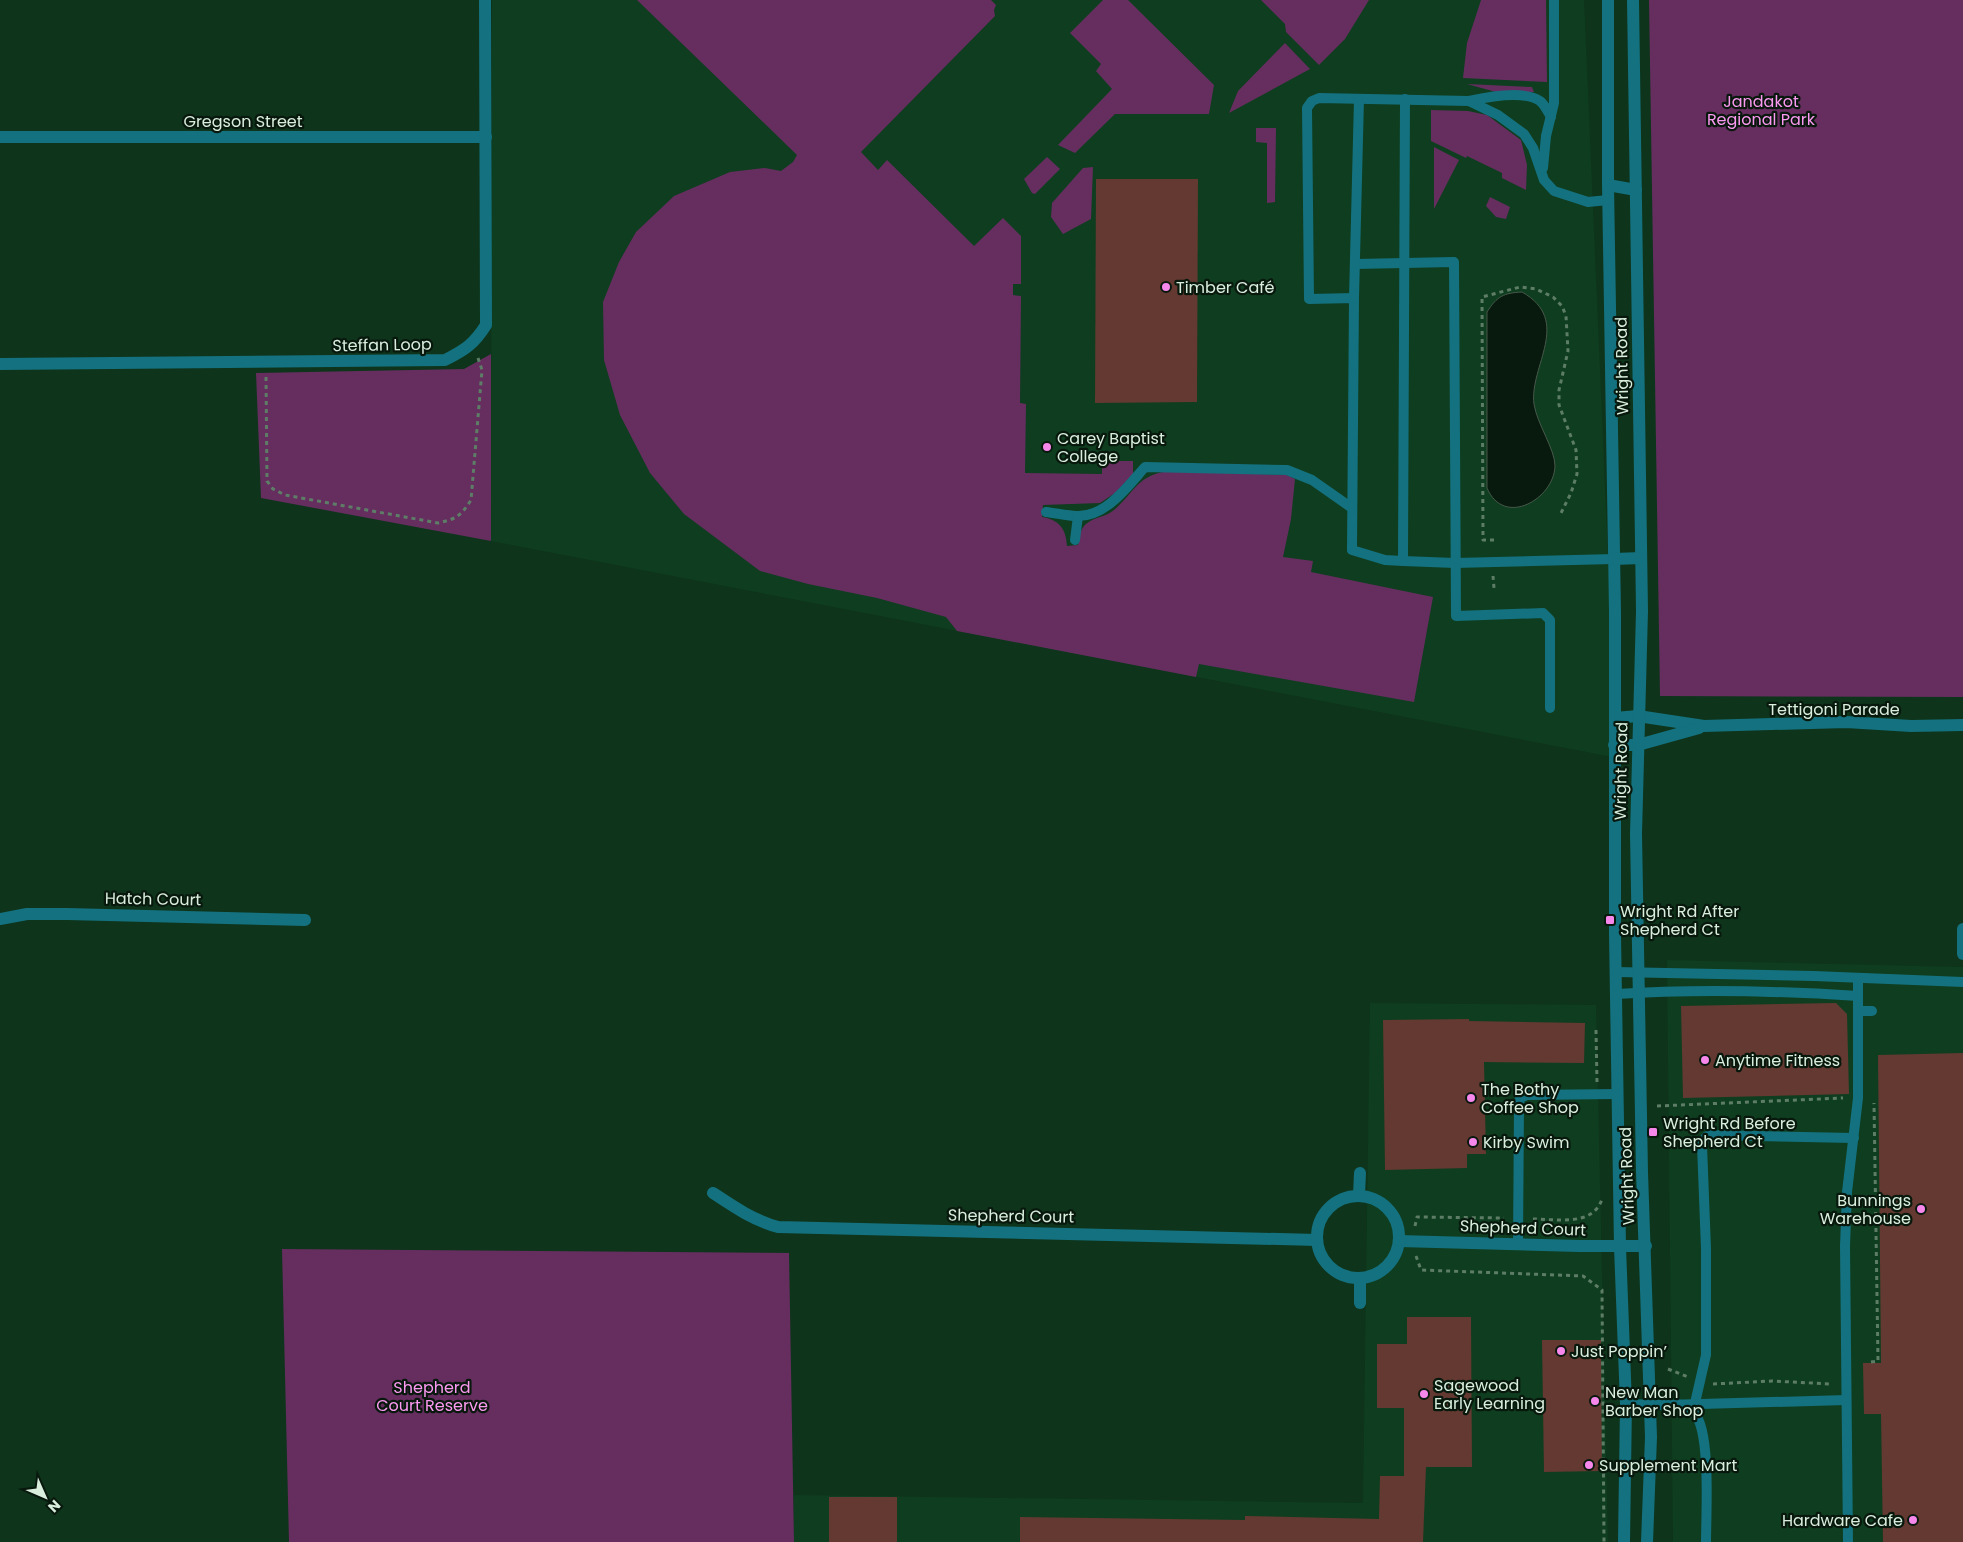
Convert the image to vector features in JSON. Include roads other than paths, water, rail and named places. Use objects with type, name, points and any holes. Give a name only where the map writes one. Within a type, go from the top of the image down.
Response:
[{"type":"street","name":"Steffan Loop","points":[[0,364],[445,360],[465,351],[476,340],[486,325],[485,0]]},
{"type":"street","name":"Wright Road","points":[[1608,0],[1608,200],[1614,560],[1616,972],[1620,1247],[1626,1404],[1624,1542]]},
{"type":"street","name":"Wright Road","points":[[1633,0],[1642,611],[1636,834],[1642,1172],[1650,1404],[1647,1542]]},
{"type":"street","name":"Gregson Street","points":[[0,137],[486,137]]},
{"type":"street","points":[[1608,185],[1636,190]]},
{"type":"street","points":[[1614,560],[1641,558]]},
{"type":"street","name":"Tettigoni Parade","points":[[1615,718],[1638,716],[1704,726],[1846,722],[1911,726],[1963,726]]},
{"type":"street","name":"Tettigoni Parade","points":[[1614,745],[1638,745],[1704,726]]},
{"type":"street","name":"Hatch Court","points":[[0,919],[27,914],[67,914],[305,920]]},
{"type":"street","points":[[1963,929],[1963,954]]},
{"type":"street","points":[[1359,1195],[1360,1173]]},
{"type":"street","name":"Shepherd Court","points":[[713,1193],[744,1214],[760,1222],[778,1227],[1316,1240]]},
{"type":"street","points":[[1359,1195],[1372,1198],[1384,1205],[1393,1215],[1405,1241],[1388,1266],[1377,1274],[1350,1278],[1338,1273],[1327,1264],[1320,1253],[1316,1240],[1318,1226],[1324,1214],[1333,1204],[1345,1198],[1359,1195]]},
{"type":"street","name":"Shepherd Court","points":[[1405,1241],[1620,1247],[1646,1246]]},
{"type":"street","points":[[1360,1278],[1360,1303]]},
{"type":"lane","points":[[1542,172],[1546,136],[1554,102],[1554,0]]},
{"type":"lane","points":[[1354,298],[1309,299],[1307,108],[1312,101],[1319,98],[1359,98],[1469,101],[1494,96],[1530,97],[1539,100],[1551,117]]},
{"type":"lane","points":[[1359,98],[1354,298],[1352,550],[1385,560],[1455,563],[1614,560]]},
{"type":"lane","points":[[1403,561],[1404,99]]},
{"type":"lane","points":[[1469,101],[1498,115],[1524,134],[1533,148],[1544,180],[1554,191],[1588,202],[1608,200]]},
{"type":"lane","points":[[1355,264],[1454,262],[1456,616],[1543,613],[1550,620],[1550,708]]},
{"type":"lane","points":[[1046,512],[1078,516],[1092,514],[1110,504],[1145,467],[1287,470],[1312,480],[1352,508]]},
{"type":"lane","points":[[1075,540],[1078,516]]},
{"type":"lane","points":[[1616,972],[1639,971],[1963,982]]},
{"type":"lane","points":[[1848,1542],[1845,1246],[1847,1192],[1858,1098],[1858,978]]},
{"type":"lane","points":[[1617,994],[1639,992],[1814,993],[1858,996]]},
{"type":"lane","points":[[1858,1012],[1872,1011]]},
{"type":"lane","points":[[1518,1244],[1520,1098],[1527,1095],[1618,1094]]},
{"type":"lane","points":[[1695,1403],[1706,1355],[1706,1249],[1702,1146],[1706,1136],[1854,1138]]},
{"type":"lane","points":[[1626,1404],[1846,1400]]},
{"type":"lane","points":[[1677,1403],[1694,1413],[1698,1420],[1705,1446],[1706,1542]]},
{"type":"place","name":"Timber Café","points":[[1166,287]]},
{"type":"place","name":"Carey Baptist College","points":[[1047,447]]},
{"type":"place","name":"Wright Rd After Shepherd Ct","points":[[1610,920]]},
{"type":"place","name":"Anytime Fitness","points":[[1705,1060]]},
{"type":"place","name":"The Bothy Coffee Shop","points":[[1471,1098]]},
{"type":"place","name":"Wright Rd Before Shepherd Ct","points":[[1653,1132]]},
{"type":"place","name":"Kirby Swim","points":[[1473,1142]]},
{"type":"place","name":"Bunnings Warehouse","points":[[1921,1209]]},
{"type":"place","name":"Just Poppin’","points":[[1561,1351]]},
{"type":"place","name":"Sagewood Early Learning","points":[[1424,1394]]},
{"type":"place","name":"New Man Barber Shop","points":[[1595,1401]]},
{"type":"place","name":"Supplement Mart","points":[[1589,1465]]},
{"type":"place","name":"Hardware Cafe","points":[[1913,1520]]},
{"type":"park label","name":"Jandakot Regional Park","points":[[1761,110]]},
{"type":"park label","name":"Shepherd Court Reserve","points":[[432,1396]]}]
